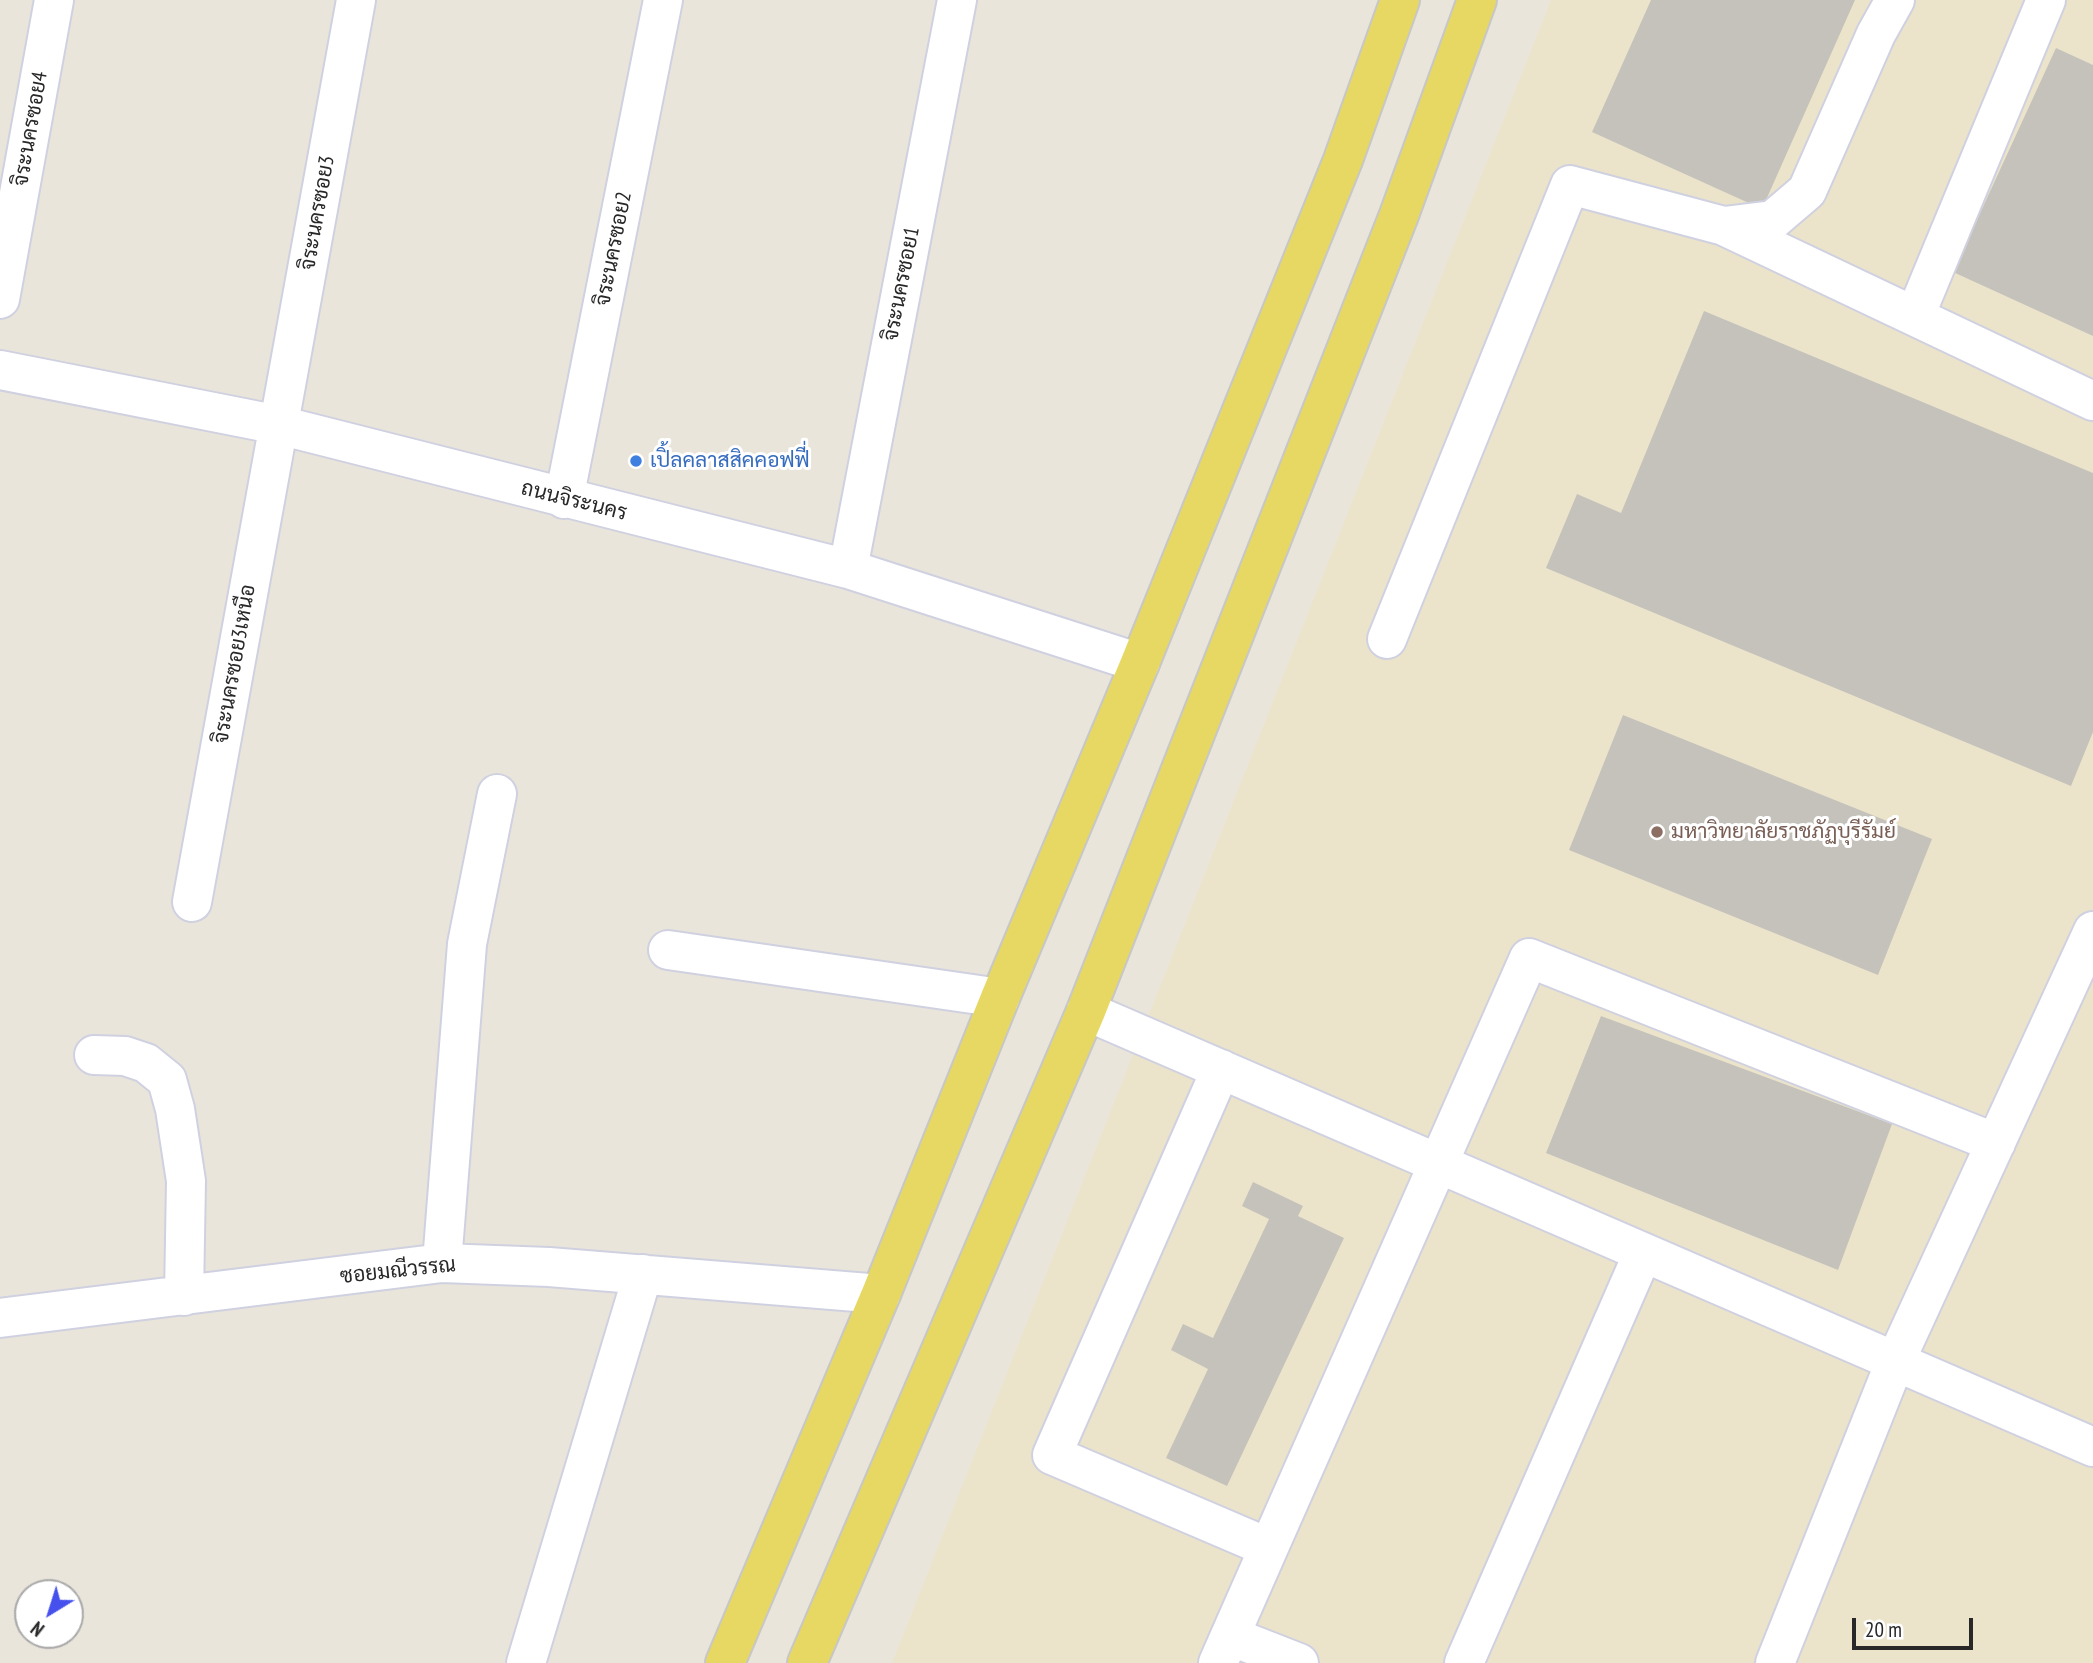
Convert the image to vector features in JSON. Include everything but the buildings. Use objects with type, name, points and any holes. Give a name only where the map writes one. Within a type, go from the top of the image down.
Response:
[{"type":"main road","points":[[725,1663],[881,1294],[1000,998],[1140,663],[1343,160],[1400,0]]},
{"type":"main road","points":[[807,1663],[1086,1011],[1399,215],[1477,0]]},
{"type":"street","name":"จิระนครซอย4","points":[[0,299],[54,0]]},
{"type":"street","name":"จิระนครซอย3","points":[[279,425],[356,0]]},
{"type":"street","name":"จิระนครซอย2","points":[[564,499],[663,0]]},
{"type":"street","name":"จิระนครซอย1","points":[[848,569],[957,0]]},
{"type":"street","points":[[1724,226],[1773,220],[1807,191],[1876,34],[1895,0]]},
{"type":"street","points":[[1915,316],[2046,0]]},
{"type":"street","points":[[1387,639],[1570,185],[1724,226],[2093,401]]},
{"type":"street","name":"ถนนจิระนคร","points":[[0,370],[279,425],[848,569],[1140,663]]},
{"type":"street","name":"จิระนครซอย3เหนือ","points":[[192,902],[279,425]]},
{"type":"street","points":[[442,1263],[467,944],[498,794]]},
{"type":"street","points":[[1775,1663],[1895,1362],[2093,931]]},
{"type":"street","points":[[668,950],[1000,998]]},
{"type":"street","points":[[1299,1663],[1224,1649],[1266,1547],[1440,1164],[1530,958],[1996,1143]]},
{"type":"street","points":[[1086,1011],[2093,1447]]},
{"type":"street","points":[[94,1055],[125,1056],[146,1063],[167,1080],[175,1109],[186,1181],[184,1296]]},
{"type":"street","points":[[1221,1069],[1052,1455],[1266,1547]]},
{"type":"street","points":[[1464,1663],[1643,1253]]},
{"type":"street","name":"ซอยมณีวรรณ","points":[[0,1318],[442,1263],[643,1274],[881,1294]]},
{"type":"street","points":[[526,1663],[643,1274]]},
{"type":"shaded area","name":"มหาวิทยาลัยราชภัฏบุรีรัมย์","points":[[1551,0],[2093,0],[2093,1663],[892,1663]]},
{"type":"place","name":"เปิ้ลคลาสสิคคอฟฟี่","points":[[636,461]]},
{"type":"place","name":"มหาวิทยาลัยราชภัฏบุรีรัมย์","points":[[1657,832]]}]
